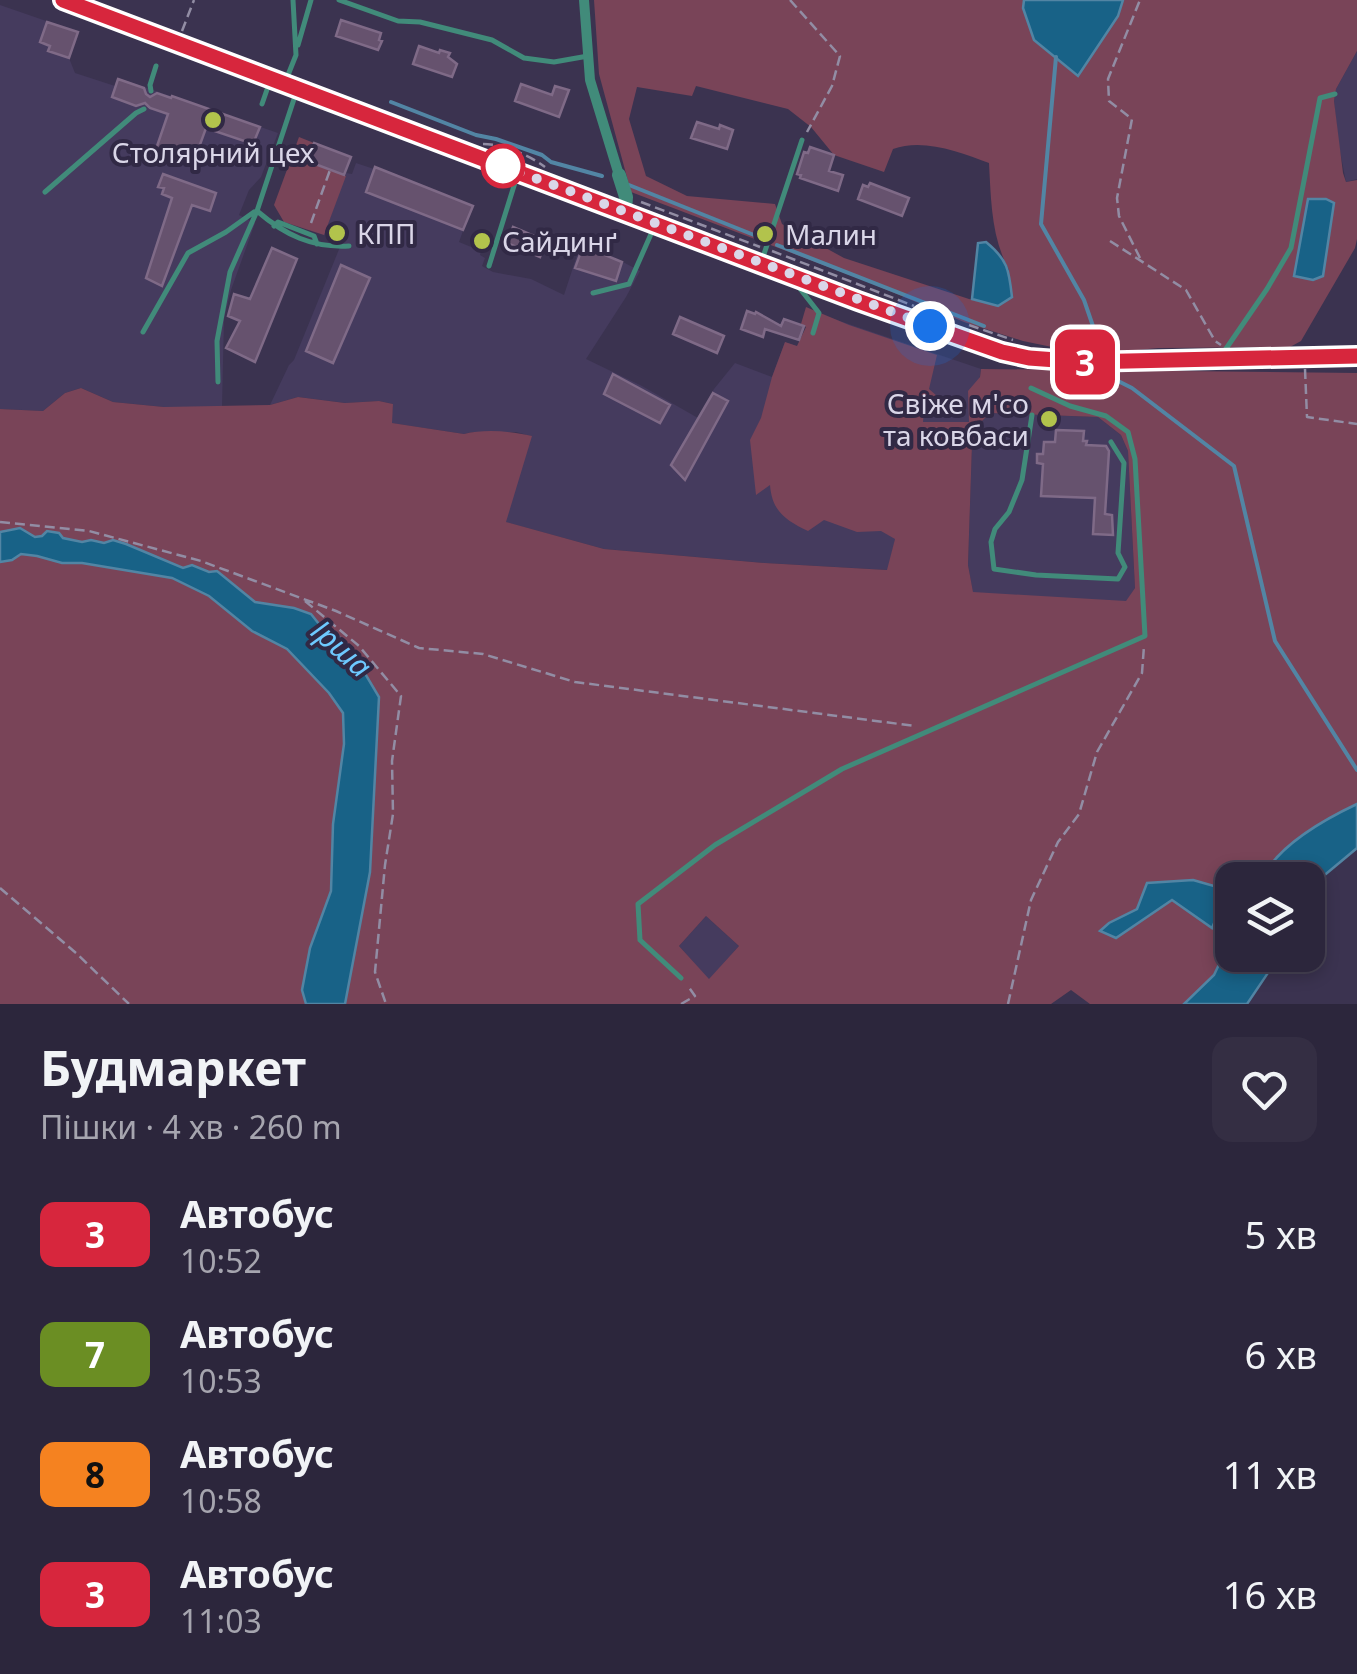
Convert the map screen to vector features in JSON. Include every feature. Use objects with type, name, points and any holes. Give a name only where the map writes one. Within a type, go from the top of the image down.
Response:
[{"type":"street","points":[[64,0],[518,171],[625,204],[656,223],[763,256],[790,274],[1002,352],[1048,360],[1101,362],[1223,352],[1357,356]]},
{"type":"street","points":[[584,0],[590,80],[625,204]]},
{"type":"lane","points":[[293,0],[296,56]]},
{"type":"lane","points":[[218,382],[217,341],[230,272],[257,211],[284,83],[296,56],[310,0]]},
{"type":"lane","points":[[339,0],[398,21],[420,22],[492,40],[524,58],[554,62],[588,56]]},
{"type":"lane","points":[[148,88],[156,66]]},
{"type":"lane","points":[[262,104],[284,83]]},
{"type":"lane","points":[[1223,352],[1291,248],[1320,98],[1335,94]]},
{"type":"lane","points":[[45,192],[136,110],[144,109]]},
{"type":"lane","points":[[763,256],[802,140]]},
{"type":"lane","points":[[489,266],[518,171]]},
{"type":"lane","points":[[257,211],[274,226],[319,246],[349,246]]},
{"type":"lane","points":[[144,332],[188,252],[257,211]]},
{"type":"lane","points":[[274,226],[278,222],[311,233],[319,246]]},
{"type":"lane","points":[[592,294],[629,284],[656,223]]},
{"type":"lane","points":[[790,274],[819,313],[813,333]]},
{"type":"lane","points":[[681,978],[640,940],[638,904],[715,845],[842,769],[1145,636],[1136,458],[1128,432],[1106,416],[1070,406],[1030,388]]},
{"type":"lane","points":[[1032,415],[1022,480],[991,542],[994,569],[1118,578],[1125,567],[1118,553],[1124,463],[1111,442]]},
{"type":"path","points":[[182,32],[194,0]]},
{"type":"path","points":[[790,0],[840,56],[832,86],[802,140]]},
{"type":"path","points":[[1140,0],[1108,79],[1109,102],[1132,119],[1116,198],[1119,216],[1140,258]]},
{"type":"path","points":[[482,144],[538,161],[553,173]]},
{"type":"path","points":[[311,233],[330,170]]},
{"type":"path","points":[[625,204],[918,308]]},
{"type":"path","points":[[1110,241],[1186,290],[1223,352]]},
{"type":"path","points":[[964,324],[1016,341]]},
{"type":"path","points":[[1305,357],[1307,417],[1357,424]]},
{"type":"path","points":[[0,522],[89,531],[201,560],[336,610],[419,648],[483,654],[575,682],[904,725]]},
{"type":"path","points":[[300,597],[359,646],[401,696],[392,762],[393,814],[384,865],[375,972],[386,1004]]},
{"type":"path","points":[[1008,1004],[1031,900],[1058,842],[1080,814],[1097,752],[1142,673],[1145,636]]},
{"type":"path","points":[[0,888],[129,1004]]},
{"type":"path","points":[[681,978],[695,996],[681,1004]]},
{"type":"shaded area","points":[[594,0],[1024,0],[1023,8],[1118,16],[1123,0],[1357,0],[1357,51],[1336,89],[1334,101],[1343,173],[1346,182],[1357,180],[1355,248],[1301,341],[1290,347],[1118,352],[1023,341],[964,322],[631,192],[599,74]],"holes":[[[696,86],[788,109],[811,127],[834,155],[884,172],[893,149],[905,146],[941,148],[989,163],[995,231],[1009,270],[998,306],[844,258],[782,224],[775,204],[687,196],[646,176],[629,119],[637,87],[692,96]],[[1308,199],[1334,204],[1323,276],[1313,280],[1294,276]]]},
{"type":"shaded area","points":[[0,5],[78,32],[69,58],[75,73],[115,86],[118,78],[278,133],[261,177],[249,190],[239,215],[255,223],[224,319],[222,407],[113,402],[81,388],[65,393],[43,411],[0,409]]},
{"type":"shaded area","points":[[1357,51],[1357,179],[1346,182],[1334,101],[1336,89]]},
{"type":"shaded area","points":[[299,137],[314,143],[307,161],[346,176],[324,235],[284,222],[274,205]]},
{"type":"shaded area","points":[[356,163],[374,169],[371,178],[468,217],[459,242],[481,251],[485,258],[482,266],[493,272],[531,279],[564,295],[580,246],[640,271],[586,359],[698,418],[735,363],[772,377],[785,342],[818,354],[831,318],[981,369],[973,422],[922,423],[888,570],[604,549],[505,522],[531,436],[516,432],[464,434],[391,423],[393,404],[379,401],[346,403],[298,397],[270,405],[294,360],[342,242],[324,235],[346,173],[352,174]]},
{"type":"shaded area","points":[[806,307],[937,355],[929,389],[937,396],[940,407],[938,411],[924,411],[923,422],[969,422],[968,391],[980,377],[981,369],[1357,373],[1357,804],[1316,826],[1273,862],[1215,862],[1215,972],[1184,1004],[1090,1004],[1071,990],[1051,1004],[345,1004],[370,872],[379,697],[338,636],[323,629],[311,614],[255,602],[225,577],[192,565],[183,568],[126,544],[35,537],[20,528],[0,532],[0,409],[43,411],[65,393],[81,388],[113,402],[164,407],[270,405],[298,397],[393,404],[392,423],[464,434],[498,431],[532,436],[506,522],[604,549],[887,570],[895,539],[881,531],[857,532],[824,520],[808,531],[781,514],[770,485],[756,495],[750,440],[785,342],[797,346],[806,327],[801,324]],"holes":[[[990,413],[1098,417],[1121,435],[1128,451],[1135,588],[1126,601],[973,592],[968,565],[972,445],[977,426]],[[706,916],[739,946],[709,979],[679,946]]]},
{"type":"shaded area","points":[[990,413],[1098,417],[1121,435],[1128,451],[1135,588],[1126,602],[973,593],[968,565],[972,445],[977,426]]},
{"type":"shaded area","points":[[21,554],[172,578],[209,596],[252,631],[287,649],[344,713],[331,891],[310,948],[302,990],[306,1004],[0,1004],[0,562]]},
{"type":"shaded area","points":[[706,916],[739,946],[709,980],[679,946]]},
{"type":"water","points":[[1024,0],[1123,0],[1118,16],[1078,76],[1034,40]]},
{"type":"water","points":[[1308,199],[1334,203],[1323,276],[1313,280],[1294,276]]},
{"type":"water","points":[[986,242],[1003,260],[1010,280],[1012,297],[998,306],[972,299],[978,243]]},
{"type":"water","name":"Ірша","points":[[20,528],[35,537],[47,531],[82,542],[113,540],[183,568],[192,565],[217,571],[255,602],[311,614],[356,656],[357,664],[379,697],[370,872],[345,1004],[306,1004],[302,990],[310,948],[331,891],[333,824],[344,744],[343,713],[287,649],[252,631],[209,596],[172,578],[21,554],[0,562],[0,532]]},
{"type":"water","points":[[1357,804],[1357,848],[1325,875],[1325,862],[1273,862],[1290,845]]},
{"type":"water","points":[[1193,880],[1215,886],[1212,928],[1172,900],[1116,938],[1100,931],[1137,909],[1147,883]]},
{"type":"water","points":[[1269,972],[1247,1004],[1184,1004],[1214,975]]},
{"type":"building","points":[[341,20],[381,33],[378,50],[336,36]]},
{"type":"building","points":[[47,22],[78,32],[69,58],[48,51],[50,46],[40,42]]},
{"type":"building","points":[[419,46],[450,53],[448,57],[457,64],[452,77],[413,64]]},
{"type":"building","points":[[118,79],[144,88],[150,97],[157,93],[172,96],[260,127],[253,144],[206,128],[196,166],[155,152],[168,114],[145,103],[136,106],[112,97]]},
{"type":"building","points":[[521,84],[552,95],[555,86],[569,90],[559,117],[515,101]]},
{"type":"building","points":[[697,122],[733,130],[727,149],[691,138]]},
{"type":"building","points":[[314,143],[351,157],[344,175],[307,161]]},
{"type":"building","points":[[810,147],[834,155],[829,171],[843,175],[838,191],[797,174],[804,152],[808,153]]},
{"type":"building","points":[[375,167],[473,206],[463,230],[366,192]]},
{"type":"building","points":[[163,174],[216,193],[210,211],[192,205],[162,286],[146,278],[172,198],[162,194],[164,188],[158,187]]},
{"type":"building","points":[[870,183],[909,198],[902,216],[858,199],[863,185],[868,187]]},
{"type":"building","points":[[513,227],[546,241],[540,257],[507,243]]},
{"type":"building","points":[[583,246],[622,262],[616,281],[575,268]]},
{"type":"building","points":[[272,248],[297,259],[255,362],[226,348],[240,321],[228,316],[234,294],[250,299]]},
{"type":"building","points":[[341,265],[370,278],[333,363],[306,351]]},
{"type":"building","points":[[747,311],[781,326],[784,319],[804,326],[799,340],[765,329],[763,337],[741,329]]},
{"type":"building","points":[[680,317],[724,336],[717,353],[673,334]]},
{"type":"building","points":[[613,374],[670,405],[660,423],[604,394]]},
{"type":"building","points":[[713,393],[728,401],[685,480],[671,465]]},
{"type":"building","points":[[1056,430],[1084,431],[1086,445],[1106,446],[1109,451],[1105,514],[1112,515],[1113,535],[1093,534],[1095,498],[1041,496],[1043,464],[1037,463],[1037,454],[1043,454],[1044,442],[1055,442]]},
{"type":"waterway","points":[[1056,57],[1041,224],[1084,300],[1104,350]]},
{"type":"waterway","points":[[391,102],[542,155],[551,162],[602,176]]},
{"type":"waterway","points":[[629,185],[759,237]]},
{"type":"waterway","points":[[777,245],[984,326]]},
{"type":"waterway","points":[[1104,374],[1132,388],[1234,466],[1275,641],[1357,770]]},
{"type":"bus line","name":"3","points":[[63,0],[1002,352],[1084,362],[1357,356]]},
{"type":"place","name":"Столярний цех","points":[[213,120]]},
{"type":"place","name":"КПП","points":[[337,233]]},
{"type":"place","name":"Малин","points":[[765,234]]},
{"type":"place","name":"Сайдинґ","points":[[482,241]]},
{"type":"place","name":"Свіже м'со та ковбаси","points":[[1049,419]]},
{"type":"route","points":[[503,166],[930,326]]}]
